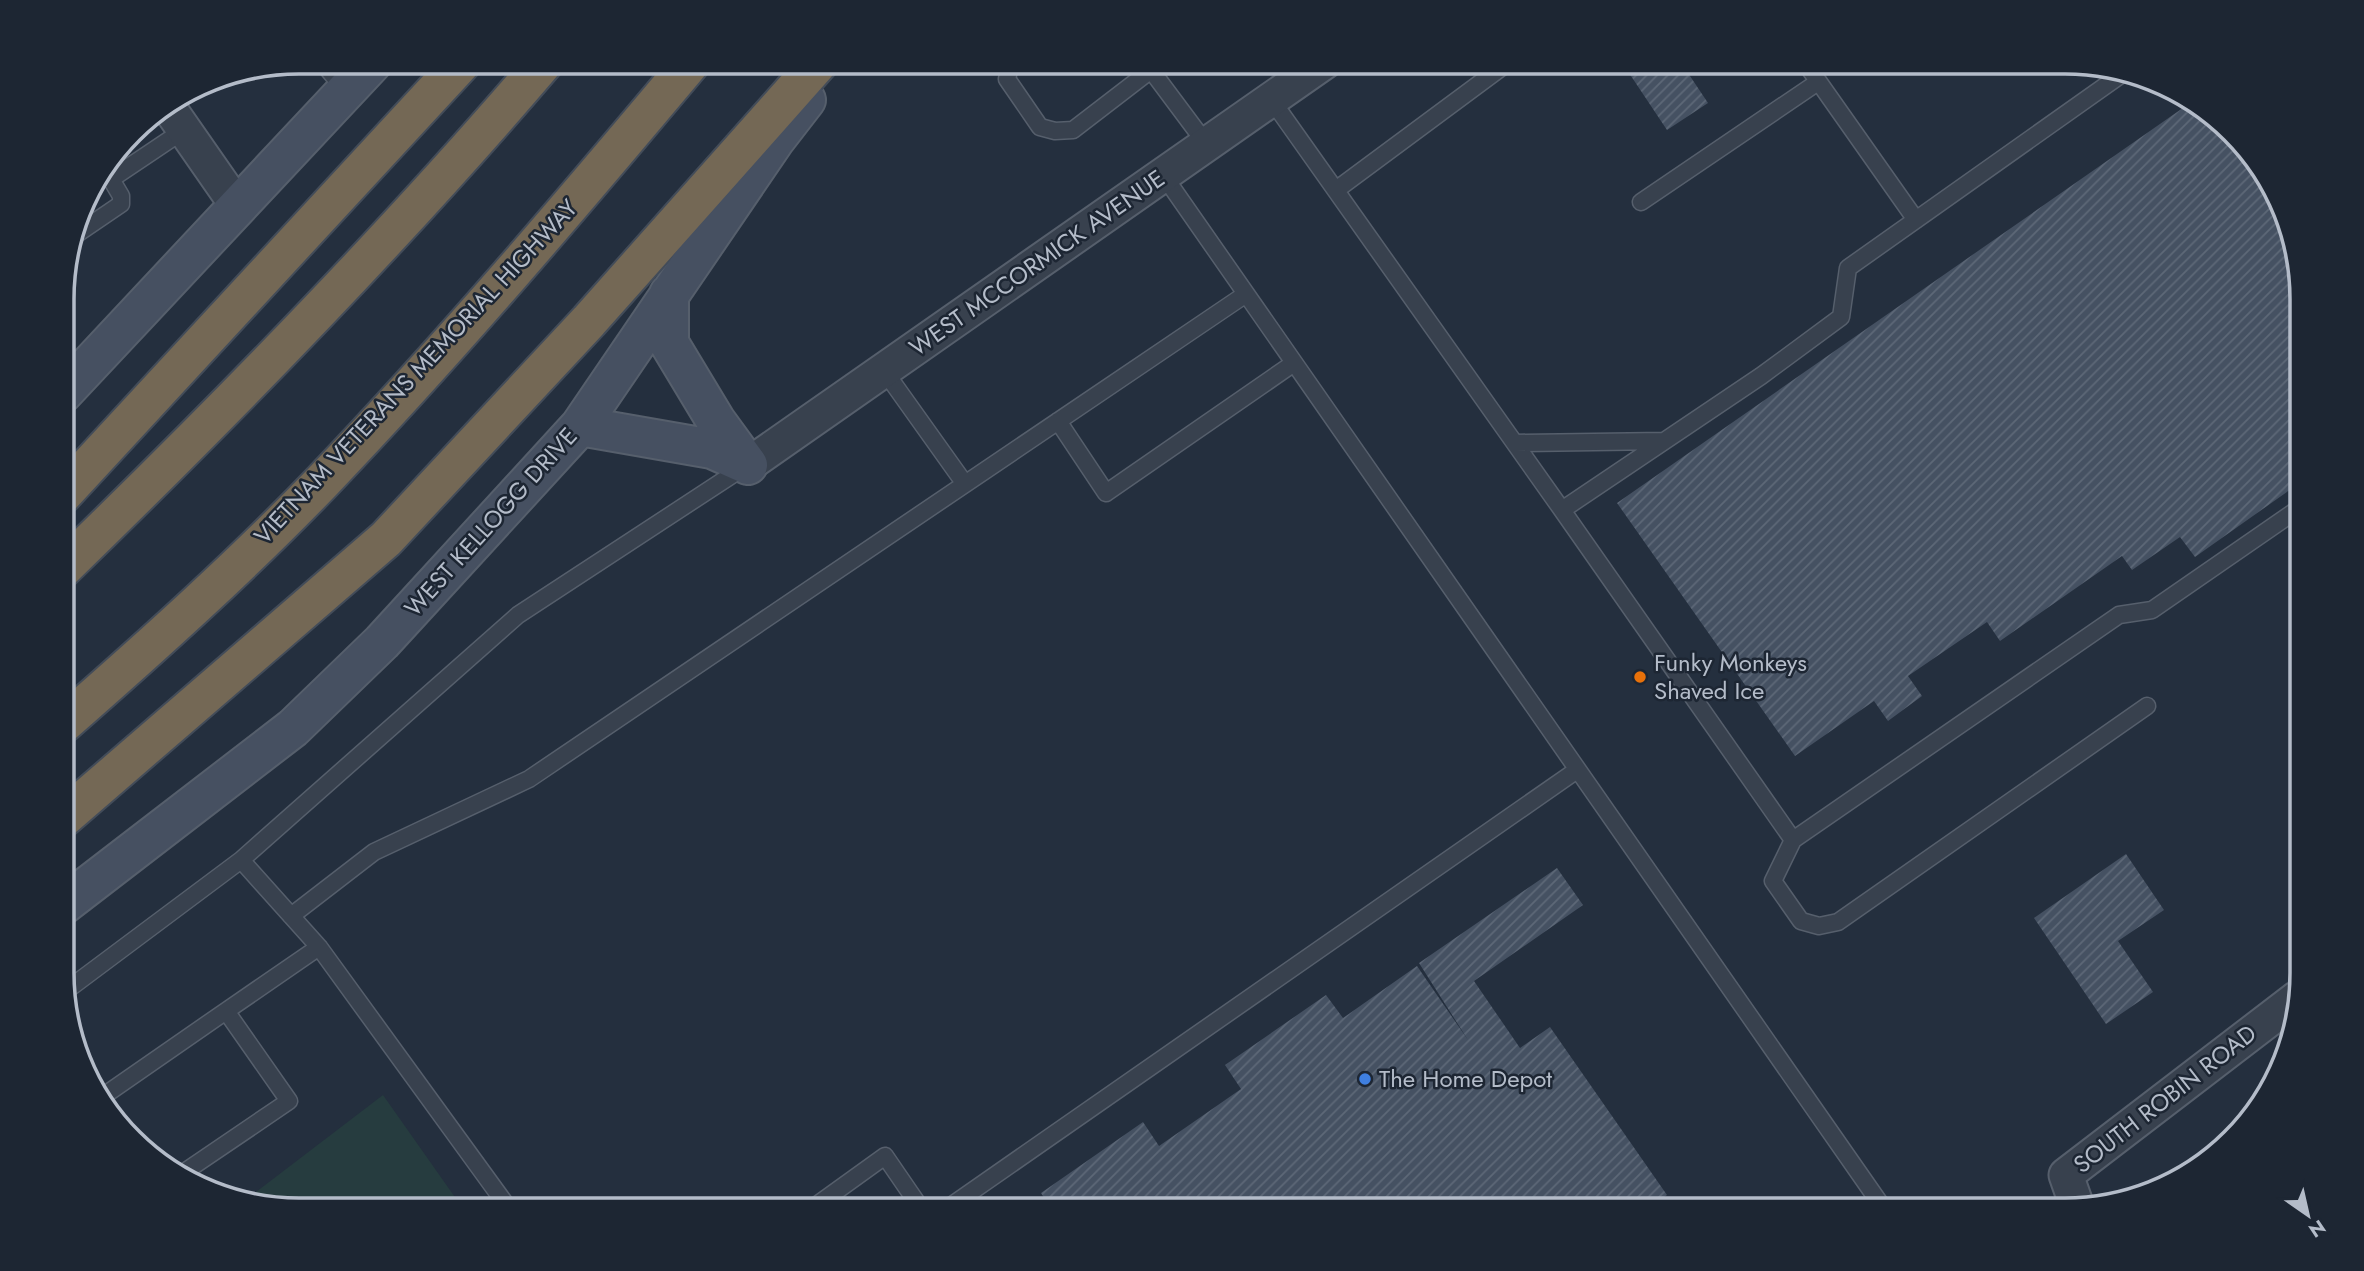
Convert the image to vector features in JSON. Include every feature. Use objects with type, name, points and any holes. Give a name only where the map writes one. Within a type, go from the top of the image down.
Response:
[{"type":"highway","points":[[74,482],[451,74]]},
{"type":"highway","points":[[74,557],[221,415],[478,139],[534,74]]},
{"type":"highway","name":"VIETNAM VETERANS MEMORIAL HIGHWAY","points":[[74,714],[176,625],[321,483],[488,302],[681,74]]},
{"type":"highway","points":[[74,808],[386,539],[589,321],[808,74]]},
{"type":"main road","points":[[74,381],[362,74]]},
{"type":"main road","name":"WEST KELLOGG DRIVE","points":[[74,897],[293,728],[382,642],[579,426],[775,140],[827,74]]},
{"type":"main road","points":[[669,295],[669,343],[716,421],[748,465]]},
{"type":"main road","points":[[579,426],[712,449],[748,465]]},
{"type":"street","name":"WEST MCCORMICK AVENUE","points":[[748,465],[1307,74]]},
{"type":"street","points":[[175,118],[238,208]]},
{"type":"street","name":"SOUTH ROBIN ROAD","points":[[2074,1197],[2066,1175],[2288,1005]]},
{"type":"lane","points":[[332,74],[346,91]]},
{"type":"lane","points":[[1008,74],[1007,79],[1040,127],[1055,131],[1073,130],[1146,74]]},
{"type":"lane","points":[[1162,74],[1207,145]]},
{"type":"lane","points":[[1336,190],[1492,74]]},
{"type":"lane","points":[[1813,74],[1916,220]]},
{"type":"lane","points":[[1562,510],[1841,317],[1848,268],[2115,79]]},
{"type":"lane","points":[[1641,202],[1818,82]]},
{"type":"lane","points":[[1271,99],[1516,443],[1793,840]]},
{"type":"lane","points":[[116,167],[175,118]]},
{"type":"lane","points":[[1164,176],[1876,1197]]},
{"type":"lane","points":[[85,228],[121,204],[121,196],[109,177]]},
{"type":"lane","points":[[291,916],[374,852],[529,779],[1246,293]]},
{"type":"lane","points":[[1058,421],[1106,493],[1294,363]]},
{"type":"lane","points":[[883,369],[965,484]]},
{"type":"lane","points":[[1516,443],[1664,441]]},
{"type":"lane","points":[[74,984],[241,860],[518,615],[748,465]]},
{"type":"lane","points":[[2147,706],[1838,922],[1819,926],[1801,921],[1773,881],[1793,840],[2119,615],[2152,610],[2290,515]]},
{"type":"lane","points":[[963,1198],[1577,770]]},
{"type":"lane","points":[[241,860],[319,947],[501,1198]]},
{"type":"lane","points":[[109,1092],[319,947]]},
{"type":"lane","points":[[189,1169],[289,1101],[226,1011]]},
{"type":"lane","points":[[827,1198],[886,1156],[914,1198]]},
{"type":"green space","points":[[383,1095],[455,1198],[298,1198],[255,1193]]},
{"type":"building","points":[[1630,74],[1689,74],[1708,103],[1667,130]]},
{"type":"building","points":[[2184,107],[2214,129],[2235,150],[2253,173],[2279,226],[2289,269],[2290,490],[2195,557],[2180,537],[2132,570],[2122,556],[2000,641],[1987,622],[1908,676],[1922,696],[1888,721],[1874,701],[1795,756],[1617,503]]},
{"type":"building","points":[[2126,854],[2164,910],[2118,941],[2153,992],[2106,1024],[2034,918]]},
{"type":"building","name":"The Home Depot","points":[[1557,868],[1583,905],[1474,981],[1520,1048],[1550,1027],[1667,1195],[1664,1197],[1044,1198],[1041,1193],[1143,1122],[1159,1146],[1241,1089],[1225,1065],[1326,995],[1343,1018],[1417,966],[1468,1040],[1419,963]]},
{"type":"place","name":"Funky Monkeys Shaved Ice","points":[[1640,677]]},
{"type":"place","name":"The Home Depot","points":[[1365,1079]]}]
